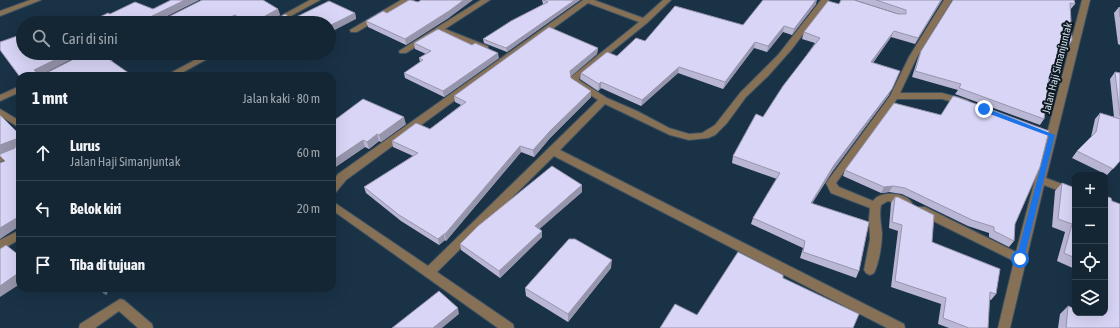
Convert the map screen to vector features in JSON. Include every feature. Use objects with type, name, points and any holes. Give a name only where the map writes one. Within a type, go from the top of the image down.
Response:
[{"type":"street","points":[[0,14],[37,0]]},
{"type":"street","points":[[354,30],[406,0]]},
{"type":"street","points":[[404,51],[486,0]]},
{"type":"street","points":[[336,184],[342,177],[501,55],[588,0],[644,21]]},
{"type":"street","points":[[667,0],[644,21],[575,77],[575,81],[604,100],[664,130],[686,136],[698,137],[704,136],[726,119],[743,95],[805,28],[825,0]]},
{"type":"street","points":[[875,206],[835,190],[831,183],[894,96],[913,57],[948,0]]},
{"type":"street","name":"Jalan Haji Simanjuntak","points":[[1004,328],[1020,259],[1041,180],[1049,134],[1086,0]]},
{"type":"street","points":[[284,16],[310,1]]},
{"type":"street","points":[[440,29],[501,55]]},
{"type":"street","points":[[177,72],[200,60]]},
{"type":"street","points":[[0,98],[16,91]]},
{"type":"street","points":[[894,96],[942,96],[956,98],[977,107]]},
{"type":"street","points":[[428,273],[604,100]]},
{"type":"street","points":[[0,112],[16,123]]},
{"type":"street","points":[[0,159],[16,151]]},
{"type":"street","points":[[553,151],[899,328]]},
{"type":"street","points":[[1041,180],[1072,192]]},
{"type":"street","points":[[870,270],[876,235],[874,220],[875,206],[882,198],[887,196],[897,198],[1020,259]]},
{"type":"street","points":[[336,208],[508,328]]},
{"type":"street","points":[[0,246],[16,236]]},
{"type":"street","points":[[84,328],[120,304],[147,328]]},
{"type":"building","points":[[171,0],[185,0],[152,16],[102,16],[108,13],[110,14],[135,2],[153,9]]},
{"type":"building","points":[[202,0],[263,0],[278,9],[265,16],[170,16]]},
{"type":"building","points":[[409,0],[418,2],[421,0],[464,0],[405,39],[366,21],[383,11],[387,13]]},
{"type":"building","points":[[543,0],[575,0],[506,48],[483,39],[511,21],[548,2]]},
{"type":"building","points":[[763,0],[816,0],[794,29],[784,26],[768,46],[755,42],[725,82],[679,67],[642,100],[601,82],[599,84],[581,73],[607,52],[617,56],[636,38],[645,41],[675,6],[743,25]]},
{"type":"building","points":[[841,0],[854,0],[898,14],[906,14],[906,10],[876,0],[941,0],[918,38],[894,31],[871,62],[900,71],[892,89],[834,165],[811,203],[869,222],[859,271],[803,252],[805,241],[753,218],[780,173],[733,156],[756,114],[763,117],[783,86],[820,38],[804,32],[828,1],[839,4]]},
{"type":"building","points":[[953,0],[1074,0],[1075,4],[1070,3],[1072,40],[1056,66],[1052,65],[1052,78],[1049,77],[1044,119],[959,88],[961,84],[915,71],[921,51]]},
{"type":"building","points":[[329,1],[355,13],[336,22],[336,16],[298,16]]},
{"type":"building","points":[[549,27],[598,48],[570,71],[571,78],[591,91],[533,150],[520,146],[445,234],[438,239],[399,215],[364,187],[418,153],[392,141],[416,123],[430,129],[466,102],[454,96]]},
{"type":"building","points":[[438,29],[472,45],[475,43],[498,53],[443,91],[404,73],[423,60],[419,58],[431,51],[414,43]]},
{"type":"building","points":[[16,36],[16,60],[55,60],[34,70],[36,72],[16,72],[0,50],[0,42]]},
{"type":"building","points":[[72,60],[110,60],[127,72],[48,72]]},
{"type":"building","points":[[1115,72],[1120,73],[1120,116]]},
{"type":"building","points":[[953,96],[1049,131],[1040,167],[1015,224],[1014,241],[994,231],[994,227],[972,220],[905,188],[893,186],[884,187],[845,170],[894,103],[941,115]]},
{"type":"building","points":[[363,99],[404,117],[379,135],[377,134],[367,142],[363,140],[336,158],[336,119]]},
{"type":"building","points":[[1100,113],[1120,119],[1120,161],[1113,169],[1077,151],[1096,132]]},
{"type":"building","points":[[0,115],[16,131],[16,139],[0,145]]},
{"type":"building","points":[[16,139],[16,218],[0,228],[0,163],[5,161],[0,154],[15,148]]},
{"type":"building","points":[[552,166],[582,185],[535,226],[542,231],[499,271],[460,244],[478,226]]},
{"type":"building","points":[[1062,183],[1072,187],[1072,224],[1058,219]]},
{"type":"building","points":[[895,197],[898,197],[934,215],[932,242],[1000,269],[996,294],[990,292],[988,328],[969,328],[943,318],[946,298],[895,281],[902,225],[892,222]]},
{"type":"building","points":[[1108,197],[1111,198],[1112,201],[1120,204],[1120,328],[1066,328],[1068,306],[1072,308],[1072,316],[1108,316]]},
{"type":"building","points":[[1072,224],[1072,257],[1064,253]]},
{"type":"building","points":[[569,239],[575,239],[612,260],[568,314],[525,288]]},
{"type":"building","points":[[6,245],[16,253],[16,275],[0,286],[0,249]]},
{"type":"building","points":[[738,252],[783,275],[783,278],[859,314],[853,328],[660,328],[675,304],[697,315]]},
{"type":"building","points":[[439,291],[458,308],[433,328],[392,328]]},
{"type":"route","points":[[984,109],[1052,135],[1020,259]]}]
